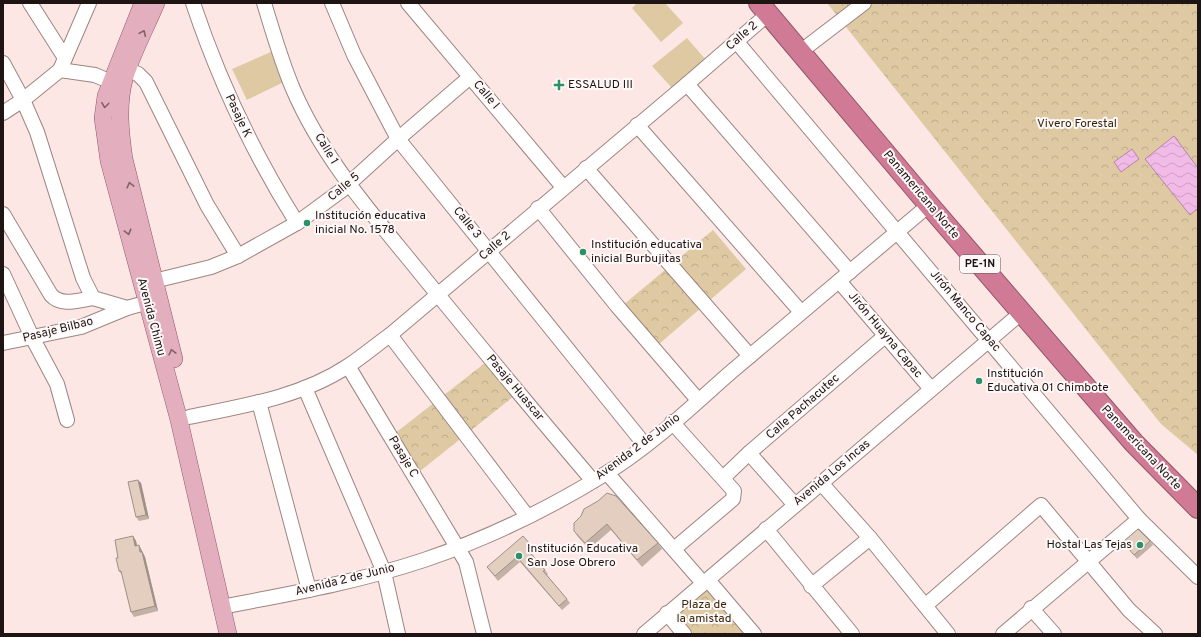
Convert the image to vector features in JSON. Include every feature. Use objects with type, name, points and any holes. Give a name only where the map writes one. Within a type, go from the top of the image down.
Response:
[{"type":"highway","name":"Panamericana Norte","points":[[764,8],[1021,313],[1134,443],[1198,508]]},
{"type":"main road","name":"Avenida Chimu","points":[[142,3],[123,67],[120,134],[124,159],[154,281],[152,301],[178,420],[227,606],[240,634]]},
{"type":"main road","name":"Avenida Chimu","points":[[156,3],[123,67],[111,82],[106,96],[104,118],[108,161],[189,417],[227,606],[228,634]]},
{"type":"street","points":[[30,3],[62,64],[111,82]]},
{"type":"street","name":"Pasaje K","points":[[193,3],[210,55],[235,111],[267,175],[297,223]]},
{"type":"street","name":"Calle 1","points":[[264,3],[293,89],[312,126],[348,184],[438,294]]},
{"type":"street","name":"Calle 3","points":[[332,3],[354,55],[398,139],[645,445]]},
{"type":"street","name":"Calle I","points":[[408,3],[563,187]]},
{"type":"street","points":[[800,52],[864,3]]},
{"type":"street","points":[[3,113],[23,100],[62,64],[88,4]]},
{"type":"street","name":"Calle 2","points":[[189,417],[259,402],[305,388],[348,366],[390,335],[538,208],[688,84],[736,41],[764,8]]},
{"type":"street","name":"Jirón Manco Capac","points":[[736,41],[1140,519],[1198,577]]},
{"type":"street","points":[[3,63],[23,100],[41,142],[83,278],[93,298]]},
{"type":"street","points":[[123,67],[146,82],[207,205],[238,256]]},
{"type":"street","name":"Calle 5","points":[[154,281],[210,266],[238,256],[297,223],[348,184],[470,77]]},
{"type":"street","points":[[688,84],[850,272]]},
{"type":"street","points":[[637,125],[800,312]]},
{"type":"street","points":[[586,168],[750,356]]},
{"type":"street","name":"Avenida 2 de Junio","points":[[227,606],[309,590],[384,572],[458,548],[528,516],[593,481],[607,473],[645,445],[800,312],[929,205]]},
{"type":"street","points":[[538,208],[618,307],[698,400]]},
{"type":"street","points":[[3,214],[43,282],[56,300],[62,302],[93,298],[127,308]]},
{"type":"street","points":[[3,274],[32,337],[57,384],[67,420]]},
{"type":"street","name":"Jirón Huayna Capac","points":[[839,281],[931,389]]},
{"type":"street","name":"Pasaje Huascar","points":[[438,294],[593,481]]},
{"type":"street","name":"Pasaje Bilbao","points":[[3,343],[81,327],[127,308],[152,301]]},
{"type":"street","name":"Avenida Los Incas","points":[[644,634],[1021,313]]},
{"type":"street","points":[[390,335],[528,516]]},
{"type":"street","name":"Calle Pachacutec","points":[[723,478],[749,453],[885,336]]},
{"type":"street","name":"Pasaje C","points":[[348,366],[466,562],[484,634]]},
{"type":"street","points":[[305,388],[384,572],[398,634]]},
{"type":"street","points":[[259,402],[309,590]]},
{"type":"street","points":[[672,422],[734,491],[733,499],[674,549]]},
{"type":"street","points":[[749,453],[795,505]]},
{"type":"street","points":[[607,473],[674,549],[754,634]]},
{"type":"street","points":[[821,483],[870,538],[926,605],[948,634]]},
{"type":"street","points":[[926,605],[1041,505],[1087,562],[1129,610],[1155,634]]},
{"type":"street","points":[[1003,634],[1032,608],[1140,519]]},
{"type":"street","points":[[766,529],[811,586],[852,634]]},
{"type":"street","points":[[811,586],[870,538]]},
{"type":"street","points":[[1032,608],[1054,634]]},
{"type":"street","points":[[667,613],[684,634]]},
{"type":"green space","points":[[637,3],[665,3],[683,23],[661,42],[632,8]]},
{"type":"green space","name":"Vivero Forestal","points":[[827,3],[1198,3],[1198,455],[1161,424]]},
{"type":"green space","points":[[687,38],[706,60],[672,88],[652,66]]},
{"type":"green space","points":[[273,51],[286,81],[247,100],[232,69]]},
{"type":"green space","points":[[713,230],[746,269],[658,345],[623,305]]},
{"type":"green space","points":[[485,363],[514,396],[419,472],[394,434]]},
{"type":"green space","name":"Plaza de la amistad","points":[[708,580],[754,634],[685,634],[667,613]]},
{"type":"water","points":[[1174,136],[1198,168],[1198,208],[1190,215],[1145,159]]},
{"type":"water","points":[[1132,149],[1139,159],[1121,172],[1114,162]]},
{"type":"building","points":[[138,480],[146,515],[136,517],[128,482]]},
{"type":"building","points":[[607,493],[616,496],[658,543],[637,560],[607,524],[585,543],[574,531],[574,523],[581,516],[584,509],[598,501]]},
{"type":"building","name":"Hostal Las Tejas","points":[[1138,529],[1150,541],[1134,555],[1123,542]]},
{"type":"building","points":[[133,536],[135,546],[139,545],[140,552],[142,552],[155,606],[131,612],[121,571],[119,571],[116,558],[118,558],[115,540]]},
{"type":"building","points":[[523,536],[531,545],[527,549],[545,570],[543,571],[567,599],[559,606],[517,557],[495,576],[487,567]]},
{"type":"place","name":"ESSALUD III","points":[[559,85]]},
{"type":"place","name":"Institución educativa inicial No. 1578","points":[[307,223]]},
{"type":"place","name":"Institución educativa inicial Burbujitas","points":[[583,252]]},
{"type":"place","name":"Institución Educativa 01 Chimbote","points":[[979,381]]},
{"type":"place","name":"Hostal Las Tejas","points":[[1140,545]]},
{"type":"place","name":"Institución Educativa San Jose Obrero","points":[[519,556]]}]
